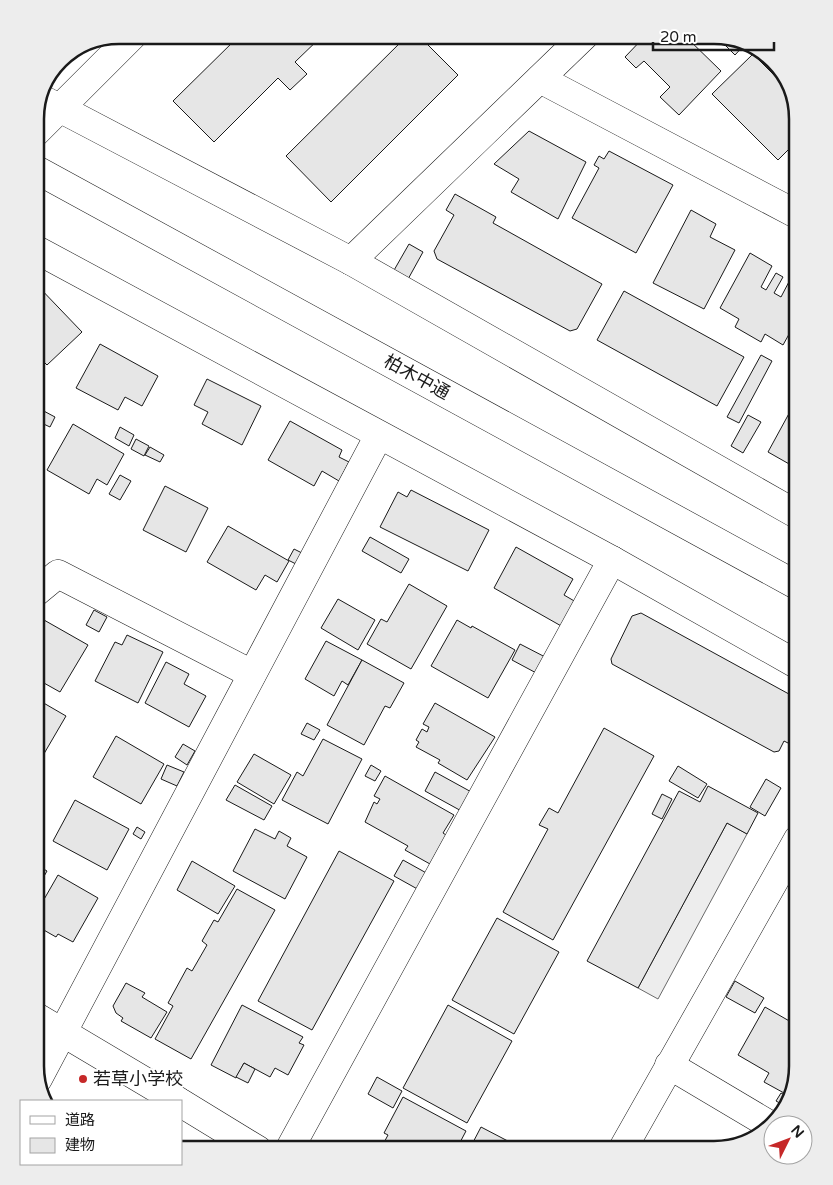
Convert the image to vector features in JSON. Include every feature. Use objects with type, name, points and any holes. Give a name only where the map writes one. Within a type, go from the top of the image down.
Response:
[{"type":"street","points":[[44,116],[51,104],[122,44]]},
{"type":"street","points":[[351,261],[576,44]]},
{"type":"street","points":[[540,79],[789,206]]},
{"type":"street","points":[[51,104],[351,261],[789,510]]},
{"type":"street","name":"柏木中通","points":[[44,174],[789,581]]},
{"type":"street","points":[[44,254],[612,560],[789,660]]},
{"type":"street","points":[[44,1068],[379,435]]},
{"type":"street","points":[[294,1141],[612,560]]},
{"type":"street","points":[[44,586],[58,574],[252,674]]},
{"type":"street","points":[[627,1141],[789,854]]},
{"type":"street","points":[[44,1021],[176,1100]]},
{"type":"street","points":[[669,1065],[763,1121]]},
{"type":"street","points":[[182,1105],[243,1141]]},
{"type":"shaded area","points":[[727,823],[747,834],[658,999],[638,988]]},
{"type":"building","points":[[231,44],[314,44],[295,62],[307,74],[290,90],[278,78],[214,142],[173,101]]},
{"type":"building","points":[[399,44],[427,44],[458,75],[331,202],[286,156]]},
{"type":"building","points":[[637,44],[693,44],[721,71],[679,115],[660,97],[670,87],[644,61],[636,68],[625,57]]},
{"type":"building","points":[[725,45],[741,48],[735,55]]},
{"type":"building","points":[[753,54],[755,56],[777,78],[784,90],[789,109],[789,149],[778,160],[712,94]]},
{"type":"building","points":[[529,131],[586,162],[558,219],[511,192],[519,179],[494,164]]},
{"type":"building","points":[[609,151],[673,185],[636,253],[572,218],[599,168],[594,165],[599,156],[604,159]]},
{"type":"building","points":[[455,194],[496,217],[493,223],[602,284],[577,329],[570,331],[437,259],[434,251],[454,215],[446,210]]},
{"type":"building","points":[[691,210],[716,224],[710,237],[735,250],[704,309],[653,283]]},
{"type":"building","points":[[409,244],[423,252],[407,281],[393,272]]},
{"type":"building","points":[[750,253],[772,266],[761,287],[766,290],[776,273],[783,277],[774,293],[781,297],[789,282],[789,334],[783,345],[765,334],[761,342],[735,327],[739,319],[720,308]]},
{"type":"building","points":[[624,291],[744,357],[717,406],[597,340]]},
{"type":"building","points":[[44,292],[82,332],[47,365],[44,362]]},
{"type":"building","points":[[100,344],[158,376],[142,406],[125,397],[118,410],[76,388]]},
{"type":"building","points":[[761,355],[772,361],[739,423],[727,417]]},
{"type":"building","points":[[207,379],[261,406],[242,445],[202,424],[208,412],[194,405]]},
{"type":"building","points":[[44,411],[55,417],[50,427],[44,424]]},
{"type":"building","points":[[789,414],[789,464],[768,452]]},
{"type":"building","points":[[748,415],[761,422],[743,453],[731,446]]},
{"type":"building","points":[[290,421],[342,450],[339,457],[349,462],[339,481],[322,471],[314,486],[268,460]]},
{"type":"building","points":[[73,424],[124,454],[107,485],[97,479],[89,494],[47,470]]},
{"type":"building","points":[[120,427],[134,435],[129,446],[115,438]]},
{"type":"building","points":[[136,439],[149,446],[144,456],[131,449]]},
{"type":"building","points":[[150,447],[164,455],[160,462],[145,455]]},
{"type":"building","points":[[120,475],[131,481],[120,500],[109,494]]},
{"type":"building","points":[[165,486],[208,508],[186,552],[143,530]]},
{"type":"building","points":[[411,490],[489,530],[468,571],[380,527],[398,492],[407,497]]},
{"type":"building","points":[[228,526],[289,561],[277,582],[265,575],[256,590],[207,562]]},
{"type":"building","points":[[370,537],[409,559],[401,573],[362,551]]},
{"type":"building","points":[[516,547],[573,579],[564,595],[576,602],[563,627],[494,588]]},
{"type":"building","points":[[294,549],[304,554],[298,565],[288,560]]},
{"type":"building","points":[[409,584],[447,606],[411,669],[367,644],[381,619],[387,622]]},
{"type":"building","points":[[338,599],[375,620],[358,650],[321,628]]},
{"type":"building","points":[[94,610],[107,617],[99,632],[86,625]]},
{"type":"building","points":[[641,613],[789,694],[789,744],[784,741],[779,751],[774,752],[612,664],[611,659],[632,616]]},
{"type":"building","points":[[44,620],[88,645],[60,692],[44,683]]},
{"type":"building","points":[[457,620],[471,628],[472,626],[515,650],[488,698],[431,666]]},
{"type":"building","points":[[127,635],[163,652],[138,703],[95,681],[115,642],[122,645]]},
{"type":"building","points":[[326,641],[362,660],[348,685],[342,681],[334,696],[305,679]]},
{"type":"building","points":[[520,644],[549,659],[540,675],[512,660]]},
{"type":"building","points":[[362,660],[404,683],[390,708],[385,706],[364,745],[327,725]]},
{"type":"building","points":[[166,662],[189,674],[184,684],[206,696],[189,727],[145,703]]},
{"type":"building","points":[[44,703],[66,716],[44,754]]},
{"type":"building","points":[[435,703],[495,737],[467,780],[438,763],[440,760],[416,747],[419,742],[416,740],[422,729],[427,732],[429,727],[423,724]]},
{"type":"building","points":[[307,723],[320,730],[314,740],[301,734]]},
{"type":"building","points":[[604,728],[654,756],[553,940],[503,912],[548,829],[539,825],[549,808],[558,813]]},
{"type":"building","points":[[116,736],[164,764],[141,804],[93,777]]},
{"type":"building","points":[[323,739],[362,759],[328,824],[282,800],[297,772],[303,776]]},
{"type":"building","points":[[183,744],[195,751],[187,765],[175,757]]},
{"type":"building","points":[[254,754],[291,775],[274,804],[237,782]]},
{"type":"building","points":[[167,765],[184,772],[177,786],[161,779]]},
{"type":"building","points":[[371,765],[381,771],[375,781],[365,776]]},
{"type":"building","points":[[678,766],[707,784],[698,798],[669,781]]},
{"type":"building","points":[[435,772],[475,794],[465,813],[425,791]]},
{"type":"building","points":[[385,776],[454,815],[443,833],[446,835],[430,864],[405,850],[408,846],[365,822],[374,802],[377,804],[380,799],[374,796]]},
{"type":"building","points":[[766,779],[781,788],[765,816],[750,807]]},
{"type":"building","points":[[235,785],[272,806],[264,820],[226,800]]},
{"type":"building","points":[[708,786],[758,813],[747,834],[727,823],[638,988],[587,961],[679,791],[700,802]]},
{"type":"building","points":[[662,794],[672,799],[662,819],[652,814]]},
{"type":"building","points":[[75,800],[129,829],[107,870],[53,841]]},
{"type":"building","points":[[137,827],[145,832],[141,839],[133,834]]},
{"type":"building","points":[[255,829],[275,839],[279,831],[291,838],[287,846],[307,857],[285,899],[233,871]]},
{"type":"building","points":[[339,851],[394,881],[312,1030],[258,1001]]},
{"type":"building","points":[[403,860],[430,875],[421,891],[394,876]]},
{"type":"building","points":[[192,861],[235,886],[218,914],[177,890]]},
{"type":"building","points":[[58,875],[98,898],[73,942],[58,934],[56,937],[44,930],[44,899]]},
{"type":"building","points":[[237,889],[275,910],[191,1059],[155,1039],[173,1006],[168,1003],[187,968],[192,971],[207,945],[202,941],[214,920],[218,922]]},
{"type":"building","points":[[497,918],[559,952],[514,1034],[452,1000]]},
{"type":"building","points":[[735,981],[764,998],[755,1013],[726,997]]},
{"type":"building","points":[[126,983],[145,993],[142,997],[167,1012],[151,1038],[121,1021],[123,1018],[116,1013],[113,1006]]},
{"type":"building","points":[[242,1005],[303,1037],[299,1043],[304,1045],[288,1075],[275,1068],[270,1077],[244,1063],[236,1078],[211,1065]]},
{"type":"building","points":[[448,1005],[512,1041],[467,1123],[403,1088]]},
{"type":"building","points":[[765,1007],[789,1021],[789,1076],[784,1093],[764,1082],[769,1073],[738,1055]]},
{"type":"building","points":[[244,1063],[255,1069],[248,1083],[236,1077]]},
{"type":"building","points":[[377,1077],[402,1091],[393,1108],[368,1094]]},
{"type":"building","points":[[781,1093],[784,1095],[780,1103],[776,1101]]},
{"type":"building","points":[[403,1097],[466,1131],[461,1141],[385,1141],[388,1135],[384,1133]]},
{"type":"building","points":[[481,1127],[508,1141],[474,1141]]},
{"type":"place","name":"若草小学校","points":[[83,1079]]}]
